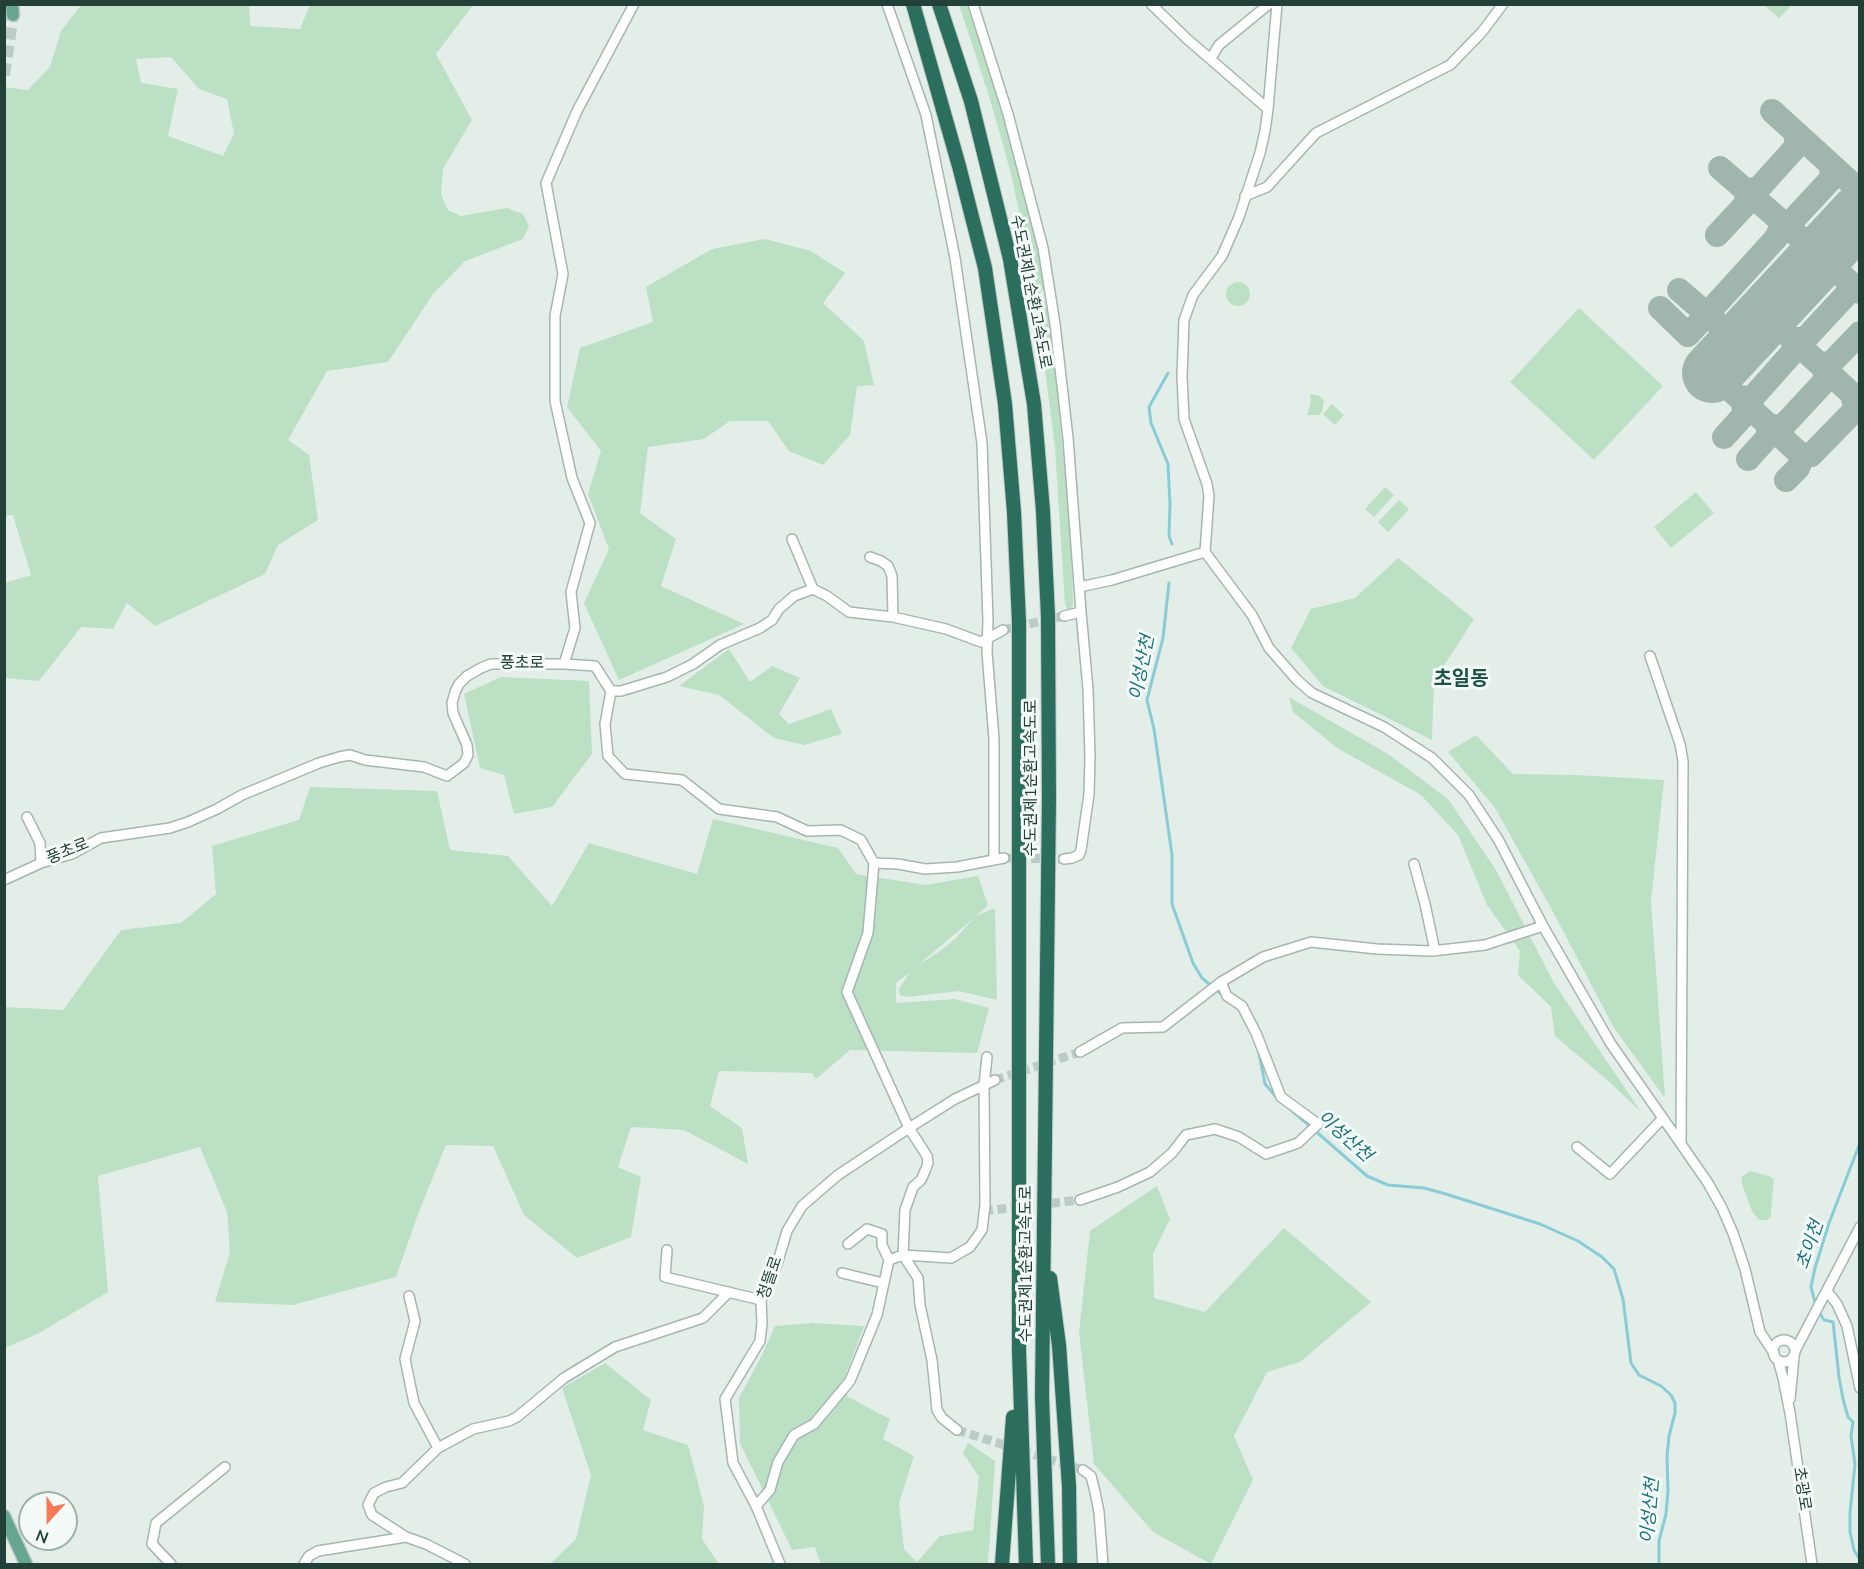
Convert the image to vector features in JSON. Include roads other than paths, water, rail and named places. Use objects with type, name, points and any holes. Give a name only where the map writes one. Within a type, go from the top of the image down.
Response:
[{"type":"highway","name":"수도권제1순환고속도로","points":[[913,4],[985,268],[1005,404],[1014,512],[1019,622],[1019,1350],[1026,1564]]},
{"type":"highway","name":"수도권제1순환고속도로","points":[[939,4],[971,101],[1010,259],[1034,404],[1043,511],[1049,799],[1042,1396],[1048,1564]]},
{"type":"highway","points":[[1043,1225],[1059,1345],[1069,1486],[1070,1564]]},
{"type":"highway","points":[[1002,1564],[1019,1350]]},
{"type":"main road","points":[[4,1516],[26,1564]]},
{"type":"street","points":[[564,664],[575,628],[571,592],[590,523],[572,478],[555,401],[555,316],[563,274],[546,183],[577,111],[634,4]]},
{"type":"street","points":[[874,863],[898,864],[925,869],[957,867],[999,858],[994,739],[987,652],[982,443],[955,258],[926,115],[887,4]]},
{"type":"street","points":[[973,4],[1008,114],[1043,248],[1055,324],[1066,426],[1089,689],[1089,794],[1081,850],[1079,855],[1064,859]]},
{"type":"street","points":[[1151,4],[1186,38],[1268,109]]},
{"type":"street","points":[[1211,58],[1219,45],[1269,4]]},
{"type":"street","points":[[1079,587],[1112,580],[1205,552],[1209,496],[1207,484],[1184,419],[1182,376],[1184,320],[1193,295],[1222,256],[1260,153],[1268,109],[1276,4]]},
{"type":"street","points":[[1245,196],[1267,187],[1316,133],[1450,64],[1482,32],[1503,4]]},
{"type":"street","points":[[792,538],[813,589],[849,612],[893,617],[946,629],[981,642],[1003,630]]},
{"type":"street","name":"초광로","points":[[1205,552],[1251,615],[1269,648],[1297,680],[1312,693],[1384,727],[1432,758],[1469,795],[1498,839],[1543,926],[1611,1044],[1708,1183],[1729,1225],[1745,1269],[1762,1336],[1776,1357],[1783,1377],[1812,1564]]},
{"type":"street","points":[[870,557],[888,566],[892,576],[893,617]]},
{"type":"street","points":[[813,589],[794,596],[779,609],[772,620],[760,628],[720,645],[693,664],[667,677],[621,691],[611,691],[605,724],[608,756],[625,774],[682,780],[719,809],[777,817],[807,831],[841,830],[861,840],[874,863],[868,933],[847,992],[909,1128],[927,1156],[928,1163],[921,1180],[910,1193],[905,1210],[903,1255],[918,1278],[920,1305],[932,1360],[937,1410],[942,1418],[957,1430]]},
{"type":"street","points":[[1064,616],[1081,612]]},
{"type":"street","points":[[1650,656],[1680,744],[1683,761],[1681,1144]]},
{"type":"street","name":"풍초로","points":[[4,880],[41,863],[72,854],[101,838],[170,828],[188,822],[262,786],[339,756],[350,755],[365,760],[424,767],[447,776],[464,763],[468,755],[467,745],[453,713],[453,703],[459,684],[474,672],[491,664],[595,666],[611,691]]},
{"type":"street","points":[[27,817],[40,843],[41,863]]},
{"type":"street","points":[[1414,864],[1436,951]]},
{"type":"street","points":[[1080,1052],[1122,1028],[1162,1027],[1221,982],[1263,957],[1311,942],[1377,949],[1436,951],[1485,945],[1543,926]]},
{"type":"street","points":[[1080,1200],[1118,1187],[1150,1172],[1172,1153],[1186,1135],[1215,1129],[1239,1137],[1266,1154],[1298,1143],[1318,1124],[1281,1097],[1256,1033],[1242,1006],[1227,996],[1221,982]]},
{"type":"street","points":[[889,1260],[903,1255],[937,1255],[951,1258],[970,1247],[982,1230],[985,1205],[984,1085],[987,1057]]},
{"type":"street","name":"청뜰로","points":[[780,1564],[756,1506],[733,1463],[725,1399],[760,1341],[761,1300],[778,1261],[787,1232],[802,1206],[838,1175],[956,1099],[995,1080]]},
{"type":"street","points":[[1577,1147],[1610,1174],[1663,1118]]},
{"type":"street","name":"초광로","points":[[1790,1413],[1795,1354],[1860,1227]]},
{"type":"street","points":[[756,1506],[770,1490],[778,1462],[794,1435],[814,1424],[850,1381],[877,1315],[889,1260],[882,1245],[882,1234],[867,1229],[848,1244]]},
{"type":"street","points":[[668,1250],[665,1277],[761,1300]]},
{"type":"street","points":[[842,1273],[883,1284]]},
{"type":"street","points":[[1827,1291],[1837,1304],[1847,1326],[1860,1388]]},
{"type":"street","points":[[465,1564],[426,1544],[406,1537],[372,1515],[368,1505],[374,1493],[402,1482],[438,1448],[473,1429],[517,1417],[564,1378],[615,1347],[703,1318],[729,1292]]},
{"type":"street","points":[[409,1296],[415,1321],[405,1359],[414,1403],[438,1448]]},
{"type":"street","name":"초광로","points":[[1782,1341],[1794,1336],[1810,1322]]},
{"type":"street","points":[[1758,1323],[1766,1335],[1792,1343],[1795,1354],[1786,1362],[1776,1357],[1774,1347],[1782,1341]]},
{"type":"street","points":[[171,1564],[152,1544],[156,1523],[225,1467]]},
{"type":"street","points":[[1083,1470],[1091,1476],[1095,1492],[1103,1564]]},
{"type":"street","points":[[304,1564],[309,1556],[318,1551],[406,1537]]},
{"type":"waterway","name":"이성산천","points":[[1168,373],[1149,407],[1151,423],[1168,464],[1169,536],[1172,544]]},
{"type":"waterway","name":"이성산천","points":[[1169,583],[1163,638],[1147,700],[1154,729],[1172,855],[1172,904],[1193,963],[1202,978],[1225,997]]},
{"type":"waterway","name":"이성산천","points":[[1259,1053],[1265,1084],[1277,1098]]},
{"type":"waterway","name":"이성산천","points":[[1289,1108],[1367,1176],[1388,1185],[1424,1188],[1446,1194],[1540,1224],[1578,1241],[1602,1257],[1614,1269],[1623,1299],[1631,1363],[1639,1375],[1661,1386],[1671,1395],[1675,1403],[1669,1436],[1668,1491],[1666,1514],[1659,1541],[1659,1564]]},
{"type":"waterway","name":"초이천","points":[[1816,1306],[1811,1287],[1815,1268],[1829,1223],[1860,1143]]},
{"type":"waterway","name":"초이천","points":[[1819,1312],[1824,1320],[1833,1322],[1843,1399],[1848,1417],[1853,1422],[1851,1436],[1855,1464],[1850,1532],[1854,1550],[1860,1560]]},
{"type":"tunnel","points":[[4,75],[13,15]]},
{"type":"tunnel","points":[[1003,630],[1064,616]]},
{"type":"tunnel","points":[[1004,858],[1064,859]]},
{"type":"tunnel","points":[[995,1080],[1080,1052]]},
{"type":"tunnel","points":[[984,1211],[1080,1200]]},
{"type":"tunnel","points":[[957,1430],[1083,1470]]},
{"type":"district","name":"초일동","points":[[1461,680]]}]
